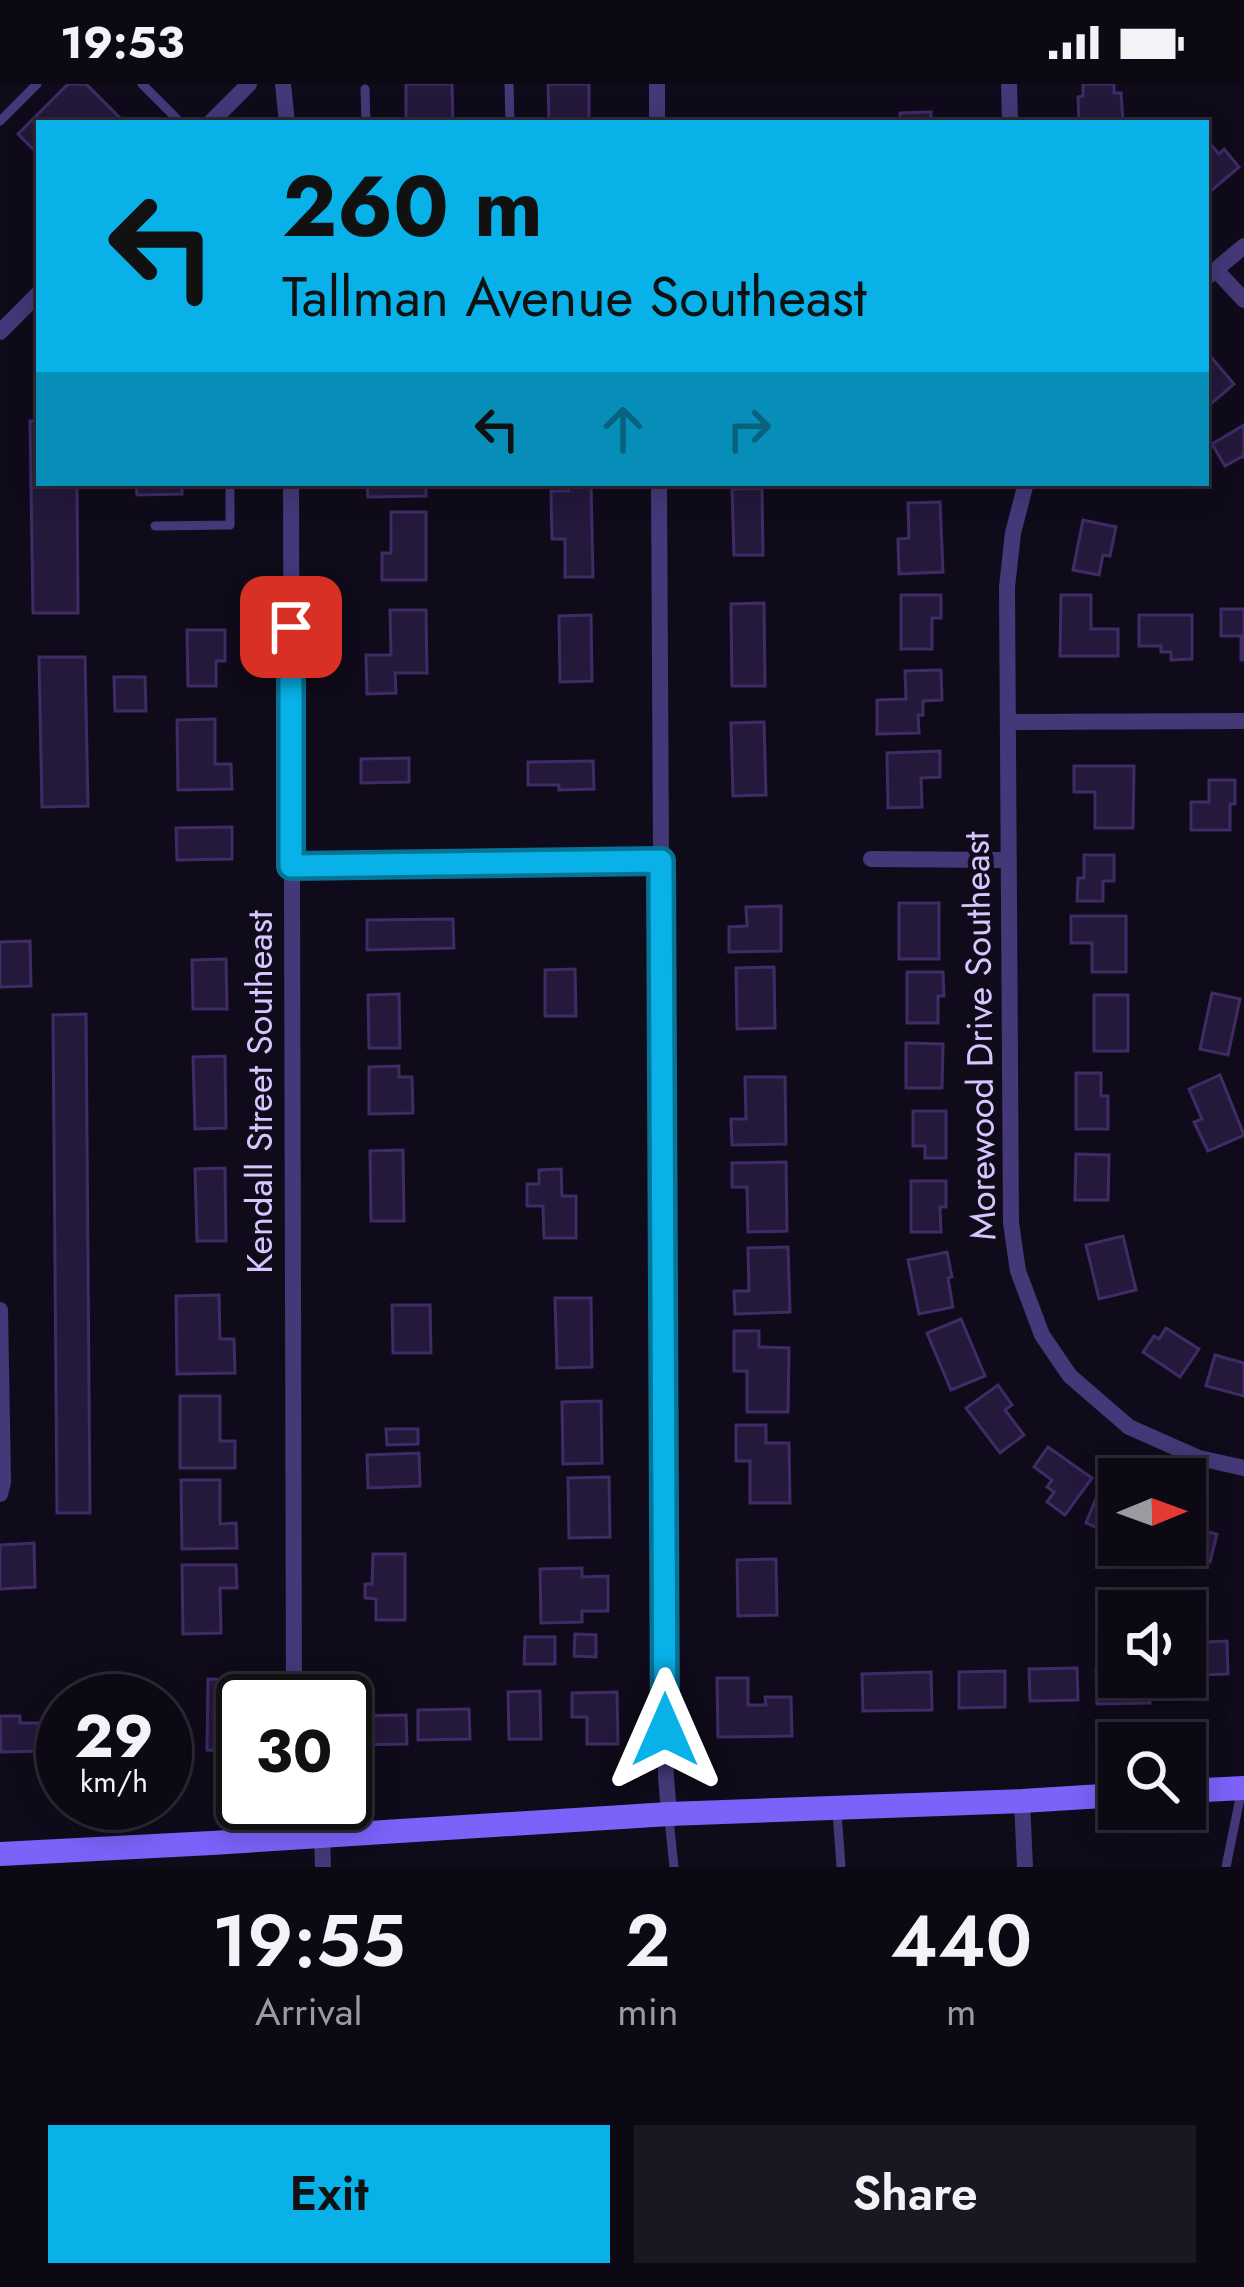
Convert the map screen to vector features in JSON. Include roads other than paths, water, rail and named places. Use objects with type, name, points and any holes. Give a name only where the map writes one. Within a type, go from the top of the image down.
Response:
[{"type":"main road","points":[[1206,1790],[1243,1788]]},
{"type":"main road","points":[[0,1854],[669,1814],[1098,1797]]},
{"type":"street","points":[[213,120],[249,84]]},
{"type":"street","points":[[283,84],[287,120]]},
{"type":"street","points":[[657,84],[657,120]]},
{"type":"street","points":[[1010,84],[1010,120]]},
{"type":"street","points":[[1244,246],[1211,274],[1244,299]]},
{"type":"street","points":[[0,332],[36,296]]},
{"type":"street","name":"Kendall Street Southeast","points":[[291,486],[294,1674]]},
{"type":"street","points":[[659,486],[665,1778],[669,1814]]},
{"type":"street","name":"Morewood Drive Southeast","points":[[1025,486],[1007,586],[1011,1223],[1018,1271],[1042,1335],[1070,1376],[1129,1427],[1199,1458],[1244,1468]]},
{"type":"street","points":[[1008,722],[1244,722]]},
{"type":"street","points":[[871,859],[1008,860]]},
{"type":"street","points":[[291,866],[661,861]]},
{"type":"street","points":[[0,1310],[0,1494]]},
{"type":"street","points":[[1022,1802],[1025,1867]]},
{"type":"street","points":[[295,1830],[295,1838]]},
{"type":"street","points":[[322,1836],[323,1867]]},
{"type":"lane","points":[[0,121],[37,84]]},
{"type":"lane","points":[[142,84],[178,120]]},
{"type":"lane","points":[[509,84],[510,120]]},
{"type":"lane","points":[[365,89],[366,120]]},
{"type":"lane","points":[[155,526],[230,525],[230,486]]},
{"type":"lane","points":[[1226,1867],[1243,1788]]},
{"type":"lane","points":[[837,1807],[841,1867]]},
{"type":"lane","points":[[669,1814],[674,1867]]}]
